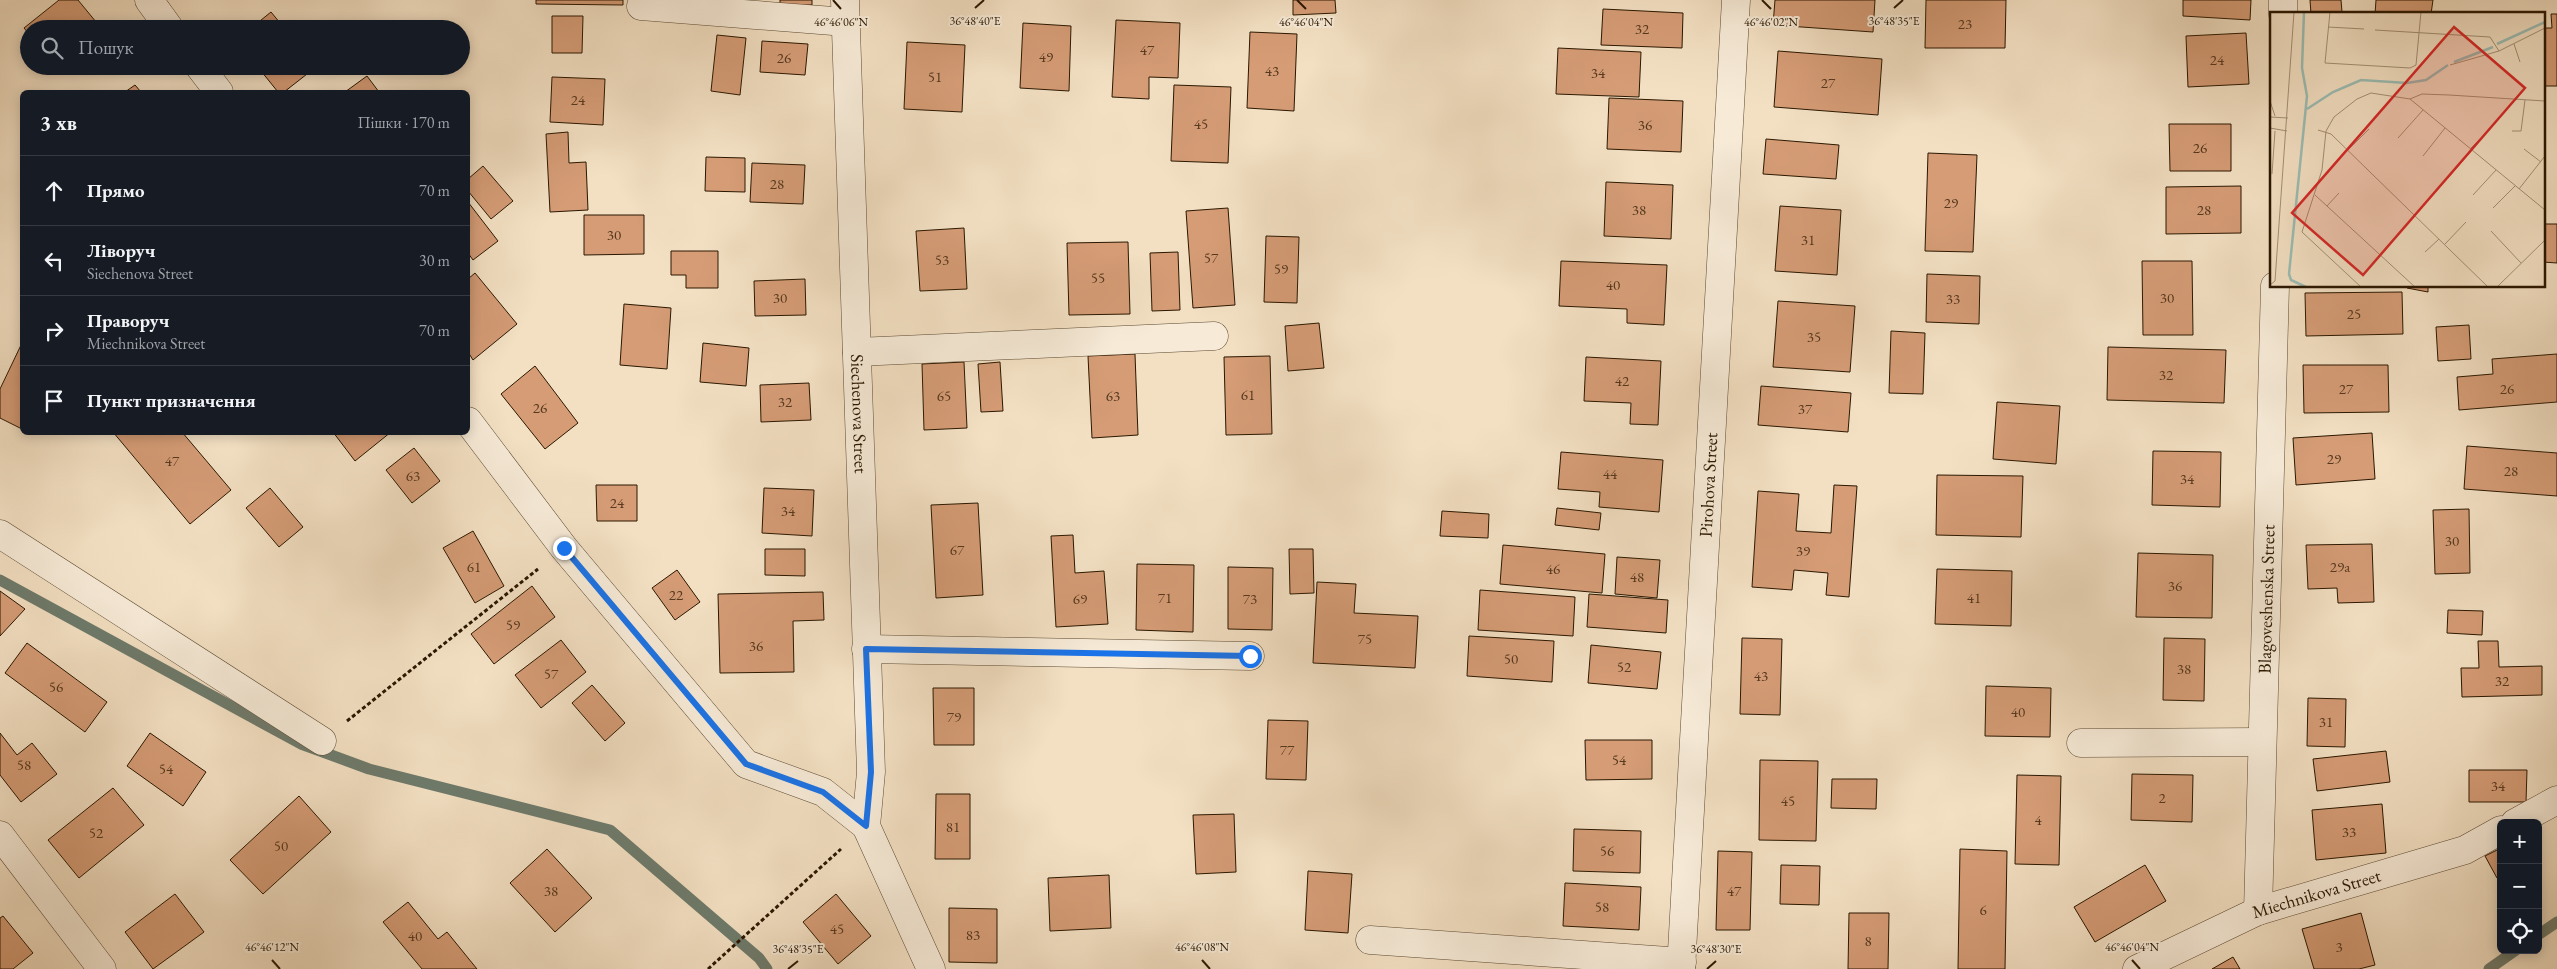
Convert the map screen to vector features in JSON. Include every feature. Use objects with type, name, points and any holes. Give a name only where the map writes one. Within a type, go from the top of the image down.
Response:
[{"type":"street","points":[[149,0],[163,20]]},
{"type":"street","name":"Pirohova Street","points":[[1681,965],[1736,0]]},
{"type":"street","points":[[641,6],[846,11]]},
{"type":"street","name":"Siechenova Street","points":[[846,11],[871,772],[866,826]]},
{"type":"street","points":[[206,75],[217,90]]},
{"type":"street","name":"Blagoveshenska Street","points":[[2258,911],[2275,288]]},
{"type":"street","points":[[857,352],[1214,336]]},
{"type":"street","points":[[470,424],[564,548],[746,764],[823,792],[866,826],[931,969]]},
{"type":"street","points":[[0,534],[322,741]]},
{"type":"street","points":[[866,649],[1250,656]]},
{"type":"street","points":[[2081,742],[2262,742]]},
{"type":"street","points":[[2521,819],[2557,800]]},
{"type":"street","name":"Miechnikova Street","points":[[2137,969],[2258,911],[2465,850],[2497,832]]},
{"type":"street","points":[[0,835],[102,969]]},
{"type":"street","points":[[1370,940],[1681,965]]},
{"type":"path","points":[[322,741],[564,548]]},
{"type":"path","points":[[708,969],[866,826]]},
{"type":"building","points":[[59,0],[78,0],[94,20],[34,20]]},
{"type":"building","points":[[536,0],[623,0],[623,5],[536,4]]},
{"type":"building","points":[[780,0],[812,0],[812,5],[780,6]]},
{"type":"building","points":[[1293,0],[1335,0],[1336,13],[1293,15]]},
{"type":"building","points":[[1775,0],[1875,0],[1873,32],[1773,25]]},
{"type":"building","points":[[1926,0],[2006,0],[2005,48],[1925,48]]},
{"type":"building","points":[[2183,0],[2251,0],[2250,20],[2183,16]]},
{"type":"building","points":[[2310,0],[2341,0],[2342,12],[2311,12]]},
{"type":"building","points":[[2376,0],[2433,0],[2431,12],[2375,12]]},
{"type":"building","points":[[1603,9],[1683,13],[1682,48],[1601,45]]},
{"type":"building","points":[[271,12],[278,20],[261,20]]},
{"type":"building","points":[[2551,14],[2557,14],[2557,86],[2544,86],[2544,28],[2552,28]]},
{"type":"building","points":[[552,16],[583,16],[582,53],[552,53]]},
{"type":"building","points":[[1116,20],[1180,23],[1178,78],[1149,77],[1149,99],[1112,97]]},
{"type":"building","points":[[1023,23],[1071,26],[1069,91],[1020,88]]},
{"type":"building","points":[[1250,32],[1297,34],[1294,111],[1247,108]]},
{"type":"building","points":[[2246,33],[2249,84],[2188,87],[2186,36]]},
{"type":"building","points":[[717,35],[746,38],[740,95],[711,91]]},
{"type":"building","points":[[762,41],[808,44],[805,75],[760,72]]},
{"type":"building","points":[[907,42],[965,45],[962,112],[904,109]]},
{"type":"building","points":[[1558,48],[1641,52],[1639,97],[1556,94]]},
{"type":"building","points":[[1778,51],[1882,59],[1878,115],[1774,107]]},
{"type":"building","points":[[264,75],[306,75],[287,90],[276,90]]},
{"type":"building","points":[[367,76],[378,90],[348,90]]},
{"type":"building","points":[[552,77],[605,79],[603,125],[550,122]]},
{"type":"building","points":[[135,85],[139,90],[128,90]]},
{"type":"building","points":[[1174,85],[1231,87],[1228,163],[1171,161]]},
{"type":"building","points":[[1609,98],[1683,101],[1681,152],[1607,149]]},
{"type":"building","points":[[2169,124],[2231,124],[2231,171],[2170,171]]},
{"type":"building","points":[[568,132],[569,163],[586,162],[588,210],[550,212],[546,134]]},
{"type":"building","points":[[1766,139],[1839,145],[1836,179],[1763,174]]},
{"type":"building","points":[[1928,153],[1977,155],[1973,252],[1925,251]]},
{"type":"building","points":[[706,157],[745,158],[745,192],[705,191]]},
{"type":"building","points":[[752,163],[805,165],[803,204],[750,202]]},
{"type":"building","points":[[483,166],[513,201],[491,219],[470,193],[470,177]]},
{"type":"building","points":[[1606,182],[1673,185],[1671,239],[1604,236]]},
{"type":"building","points":[[2241,186],[2241,233],[2166,234],[2166,187]]},
{"type":"building","points":[[470,205],[498,241],[473,260],[470,256]]},
{"type":"building","points":[[1780,206],[1841,210],[1837,275],[1775,271]]},
{"type":"building","points":[[1228,208],[1235,305],[1193,308],[1186,211]]},
{"type":"building","points":[[584,215],[644,215],[644,254],[584,255]]},
{"type":"building","points":[[2544,224],[2557,224],[2557,263],[2544,262]]},
{"type":"building","points":[[964,228],[967,289],[920,291],[916,231]]},
{"type":"building","points":[[1266,236],[1299,237],[1297,303],[1264,302]]},
{"type":"building","points":[[1128,242],[1130,314],[1069,315],[1067,243]]},
{"type":"building","points":[[671,251],[718,251],[718,288],[686,288],[686,275],[671,275]]},
{"type":"building","points":[[1178,252],[1180,310],[1152,311],[1150,253]]},
{"type":"building","points":[[1561,261],[1667,265],[1664,325],[1627,323],[1627,309],[1559,306]]},
{"type":"building","points":[[2142,261],[2192,261],[2193,335],[2143,335]]},
{"type":"building","points":[[475,273],[517,324],[473,360],[470,355],[470,277]]},
{"type":"building","points":[[1927,274],[1980,276],[1979,324],[1926,322]]},
{"type":"building","points":[[805,279],[806,315],[755,316],[754,281]]},
{"type":"building","points":[[2407,288],[2428,288],[2428,292]]},
{"type":"building","points":[[2402,292],[2403,334],[2306,336],[2305,293]]},
{"type":"building","points":[[1778,301],[1855,306],[1850,372],[1773,367]]},
{"type":"building","points":[[624,304],[671,308],[667,369],[620,365]]},
{"type":"building","points":[[1319,323],[1324,368],[1288,371],[1285,326]]},
{"type":"building","points":[[2469,325],[2471,359],[2438,361],[2436,327]]},
{"type":"building","points":[[1891,331],[1925,333],[1923,394],[1889,393]]},
{"type":"building","points":[[703,343],[749,348],[746,386],[700,382]]},
{"type":"building","points":[[20,347],[20,428],[0,418],[0,389]]},
{"type":"building","points":[[2108,347],[2226,350],[2224,403],[2107,400]]},
{"type":"building","points":[[1135,354],[1138,435],[1092,438],[1088,356]]},
{"type":"building","points":[[2557,354],[2557,402],[2459,410],[2457,377],[2493,374],[2492,359]]},
{"type":"building","points":[[1270,356],[1272,434],[1226,435],[1224,357]]},
{"type":"building","points":[[1586,357],[1661,361],[1658,425],[1630,424],[1631,403],[1584,401]]},
{"type":"building","points":[[964,362],[967,428],[924,430],[922,364]]},
{"type":"building","points":[[1000,362],[1003,411],[981,412],[978,364]]},
{"type":"building","points":[[2303,365],[2388,365],[2389,412],[2304,413]]},
{"type":"building","points":[[535,366],[578,423],[545,449],[501,394]]},
{"type":"building","points":[[809,383],[811,420],[761,422],[760,385]]},
{"type":"building","points":[[1761,386],[1851,393],[1848,432],[1758,425]]},
{"type":"building","points":[[1997,402],[2060,406],[2056,464],[1993,459]]},
{"type":"building","points":[[2372,433],[2375,479],[2296,485],[2293,438]]},
{"type":"building","points":[[116,435],[185,435],[231,490],[190,524]]},
{"type":"building","points":[[335,435],[387,435],[355,461]]},
{"type":"building","points":[[2467,446],[2557,453],[2557,496],[2464,489]]},
{"type":"building","points":[[414,448],[440,481],[412,503],[386,470]]},
{"type":"building","points":[[2153,451],[2221,452],[2220,507],[2152,505]]},
{"type":"building","points":[[1561,452],[1663,460],[1659,512],[1599,507],[1600,492],[1558,489]]},
{"type":"building","points":[[1937,475],[2023,476],[2021,537],[1936,535]]},
{"type":"building","points":[[596,485],[637,485],[637,521],[597,521]]},
{"type":"building","points":[[1834,485],[1857,486],[1849,597],[1826,595],[1828,573],[1794,570],[1792,590],[1752,587],[1758,491],[1799,494],[1796,531],[1831,533]]},
{"type":"building","points":[[270,488],[303,527],[279,547],[246,508]]},
{"type":"building","points":[[764,488],[814,490],[812,536],[762,533]]},
{"type":"building","points":[[978,503],[983,595],[936,598],[931,505]]},
{"type":"building","points":[[1557,508],[1601,513],[1599,530],[1555,525]]},
{"type":"building","points":[[2469,509],[2470,573],[2435,574],[2433,510]]},
{"type":"building","points":[[1442,511],[1489,514],[1488,538],[1440,536]]},
{"type":"building","points":[[473,531],[504,586],[475,603],[443,548]]},
{"type":"building","points":[[1073,535],[1075,573],[1104,571],[1108,624],[1056,627],[1051,536]]},
{"type":"building","points":[[2372,544],[2374,602],[2338,603],[2337,588],[2308,589],[2306,545]]},
{"type":"building","points":[[1503,545],[1605,554],[1602,593],[1500,584]]},
{"type":"building","points":[[765,549],[805,549],[805,576],[765,575]]},
{"type":"building","points":[[1289,549],[1313,549],[1314,593],[1290,594]]},
{"type":"building","points":[[2138,553],[2213,555],[2212,618],[2136,617]]},
{"type":"building","points":[[1617,557],[1660,560],[1657,598],[1615,594]]},
{"type":"building","points":[[1137,564],[1194,565],[1193,632],[1136,630]]},
{"type":"building","points":[[1228,567],[1273,568],[1272,630],[1228,629]]},
{"type":"building","points":[[1937,569],[2012,571],[2011,626],[1935,624]]},
{"type":"building","points":[[677,570],[700,602],[675,620],[652,588]]},
{"type":"building","points":[[1317,582],[1356,584],[1354,613],[1418,616],[1415,668],[1313,663]]},
{"type":"building","points":[[532,586],[555,617],[494,664],[471,634]]},
{"type":"building","points":[[1480,590],[1575,597],[1573,636],[1478,630]]},
{"type":"building","points":[[0,591],[25,609],[0,636]]},
{"type":"building","points":[[823,592],[824,620],[793,621],[794,672],[720,673],[718,594]]},
{"type":"building","points":[[1589,594],[1668,600],[1666,633],[1587,627]]},
{"type":"building","points":[[2448,610],[2483,611],[2482,635],[2447,633]]},
{"type":"building","points":[[1469,636],[1554,641],[1552,682],[1467,676]]},
{"type":"building","points":[[1742,638],[1782,639],[1780,715],[1740,714]]},
{"type":"building","points":[[2164,638],[2205,639],[2204,701],[2163,700]]},
{"type":"building","points":[[561,640],[586,672],[541,708],[515,675]]},
{"type":"building","points":[[2478,641],[2498,641],[2499,667],[2542,666],[2542,695],[2462,697],[2461,668],[2479,668]]},
{"type":"building","points":[[27,643],[107,702],[85,732],[5,673]]},
{"type":"building","points":[[1591,645],[1661,652],[1657,689],[1588,683]]},
{"type":"building","points":[[592,685],[625,723],[605,741],[572,703]]},
{"type":"building","points":[[1986,686],[2051,688],[2050,737],[1985,736]]},
{"type":"building","points":[[933,688],[974,688],[974,745],[934,745]]},
{"type":"building","points":[[2308,698],[2346,699],[2345,747],[2307,746]]},
{"type":"building","points":[[1268,720],[1308,721],[1306,780],[1266,779]]},
{"type":"building","points":[[0,733],[17,755],[32,743],[57,774],[21,802],[0,775]]},
{"type":"building","points":[[150,733],[206,772],[183,806],[127,766]]},
{"type":"building","points":[[1585,740],[1652,740],[1652,779],[1586,780]]},
{"type":"building","points":[[2386,751],[2390,782],[2317,791],[2313,759]]},
{"type":"building","points":[[1760,760],[1818,761],[1816,841],[1759,840]]},
{"type":"building","points":[[2469,770],[2527,770],[2526,802],[2469,802]]},
{"type":"building","points":[[2132,774],[2193,775],[2192,822],[2131,820]]},
{"type":"building","points":[[2017,775],[2061,776],[2059,865],[2015,864]]},
{"type":"building","points":[[1832,779],[1877,779],[1876,809],[1831,808]]},
{"type":"building","points":[[113,788],[144,825],[79,878],[48,840]]},
{"type":"building","points":[[936,794],[970,794],[970,859],[935,859]]},
{"type":"building","points":[[299,796],[331,832],[263,894],[230,860]]},
{"type":"building","points":[[2382,804],[2386,853],[2316,860],[2312,810]]},
{"type":"building","points":[[1234,814],[1236,872],[1196,874],[1193,815]]},
{"type":"building","points":[[1574,829],[1641,831],[1640,873],[1573,871]]},
{"type":"building","points":[[547,849],[592,898],[555,932],[510,883]]},
{"type":"building","points":[[1960,849],[2007,851],[2005,969],[1958,969]]},
{"type":"building","points":[[2497,850],[2497,878],[2485,856]]},
{"type":"building","points":[[1718,851],[1752,852],[1750,930],[1716,930]]},
{"type":"building","points":[[1781,865],[1820,866],[1819,905],[1780,904]]},
{"type":"building","points":[[2145,865],[2166,901],[2095,942],[2074,907]]},
{"type":"building","points":[[1308,871],[1352,874],[1348,933],[1305,930]]},
{"type":"building","points":[[1109,875],[1111,928],[1050,931],[1048,878]]},
{"type":"building","points":[[1565,883],[1641,887],[1639,930],[1563,926]]},
{"type":"building","points":[[175,894],[204,932],[153,969],[125,932]]},
{"type":"building","points":[[836,894],[871,936],[838,964],[803,922]]},
{"type":"building","points":[[408,902],[438,939],[447,932],[477,969],[422,969],[383,922]]},
{"type":"building","points":[[949,908],[997,909],[997,963],[949,962]]},
{"type":"building","points":[[1849,913],[1889,913],[1888,969],[1848,969]]},
{"type":"building","points":[[2361,913],[2375,965],[2359,969],[2314,969],[2302,929]]},
{"type":"building","points":[[3,916],[33,953],[13,969],[0,969],[0,918]]},
{"type":"building","points":[[2233,957],[2240,969],[2212,969]]},
{"type":"waterway","points":[[0,580],[301,744],[369,769],[610,830],[759,958],[767,969]]},
{"type":"waterway","points":[[2542,932],[2557,922]]},
{"type":"waterway","points":[[2489,969],[2510,954]]},
{"type":"route","points":[[564,548],[746,764],[823,792],[866,826],[871,772],[866,649],[1250,656]]}]
